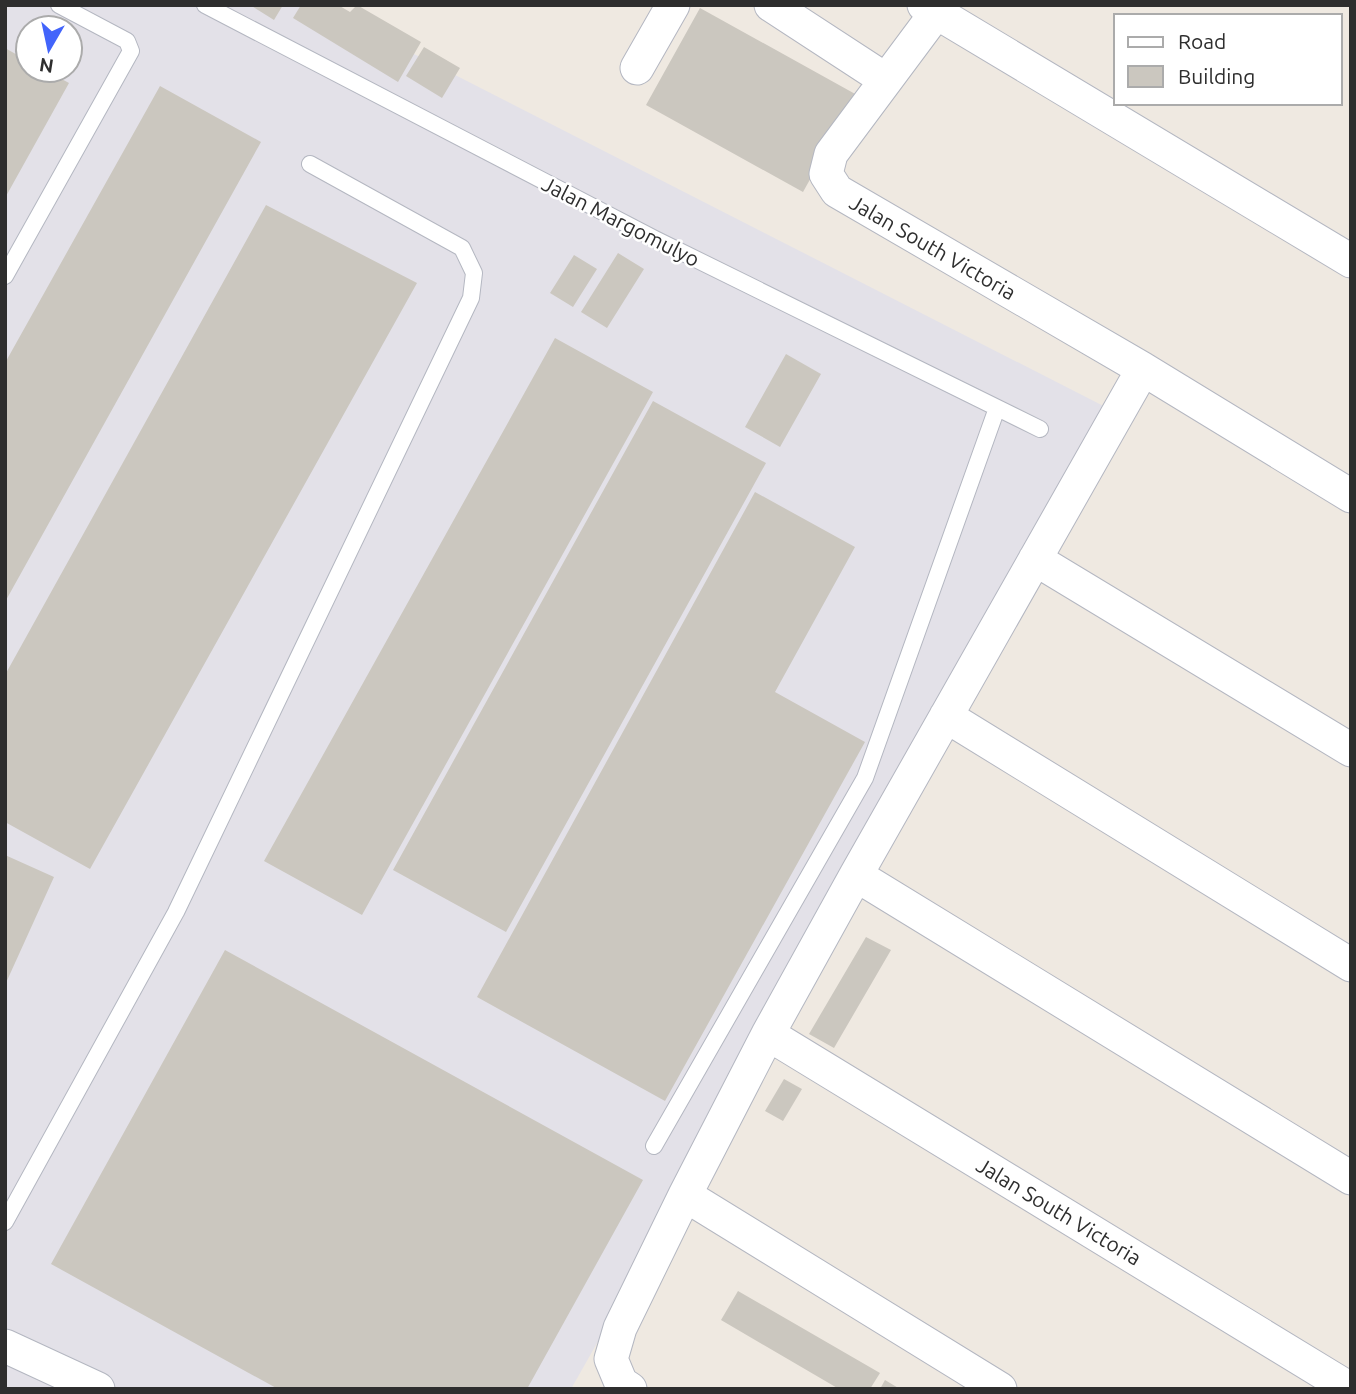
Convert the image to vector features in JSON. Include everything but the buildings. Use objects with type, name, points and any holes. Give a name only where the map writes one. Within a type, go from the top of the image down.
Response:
[{"type":"street","points":[[637,68],[673,5]]},
{"type":"street","points":[[771,5],[886,80]]},
{"type":"street","points":[[930,9],[1351,261]]},
{"type":"street","name":"Jalan South Victoria","points":[[930,9],[886,80],[831,154],[826,174],[836,191],[1143,369],[1351,496]]},
{"type":"street","points":[[630,1389],[621,1383],[611,1359],[620,1328],[685,1195],[768,1034],[856,875],[1143,369]]},
{"type":"street","points":[[1035,559],[1351,750]]},
{"type":"street","points":[[946,716],[1351,965]]},
{"type":"street","points":[[856,875],[1351,1178]]},
{"type":"street","name":"Jalan South Victoria","points":[[768,1034],[1350,1389]]},
{"type":"street","points":[[685,1195],[1000,1389]]},
{"type":"street","points":[[5,1346],[98,1389]]},
{"type":"lane","points":[[5,276],[131,51],[127,41],[59,5]]},
{"type":"lane","name":"Jalan Margomulyo","points":[[205,5],[655,240],[1040,429]]},
{"type":"lane","points":[[5,1222],[176,912],[471,298],[474,273],[463,248],[310,164]]},
{"type":"lane","points":[[654,1146],[865,778],[997,408]]},
{"type":"shaded area","points":[[5,5],[318,5],[1123,416],[571,1389],[5,1389]]}]
